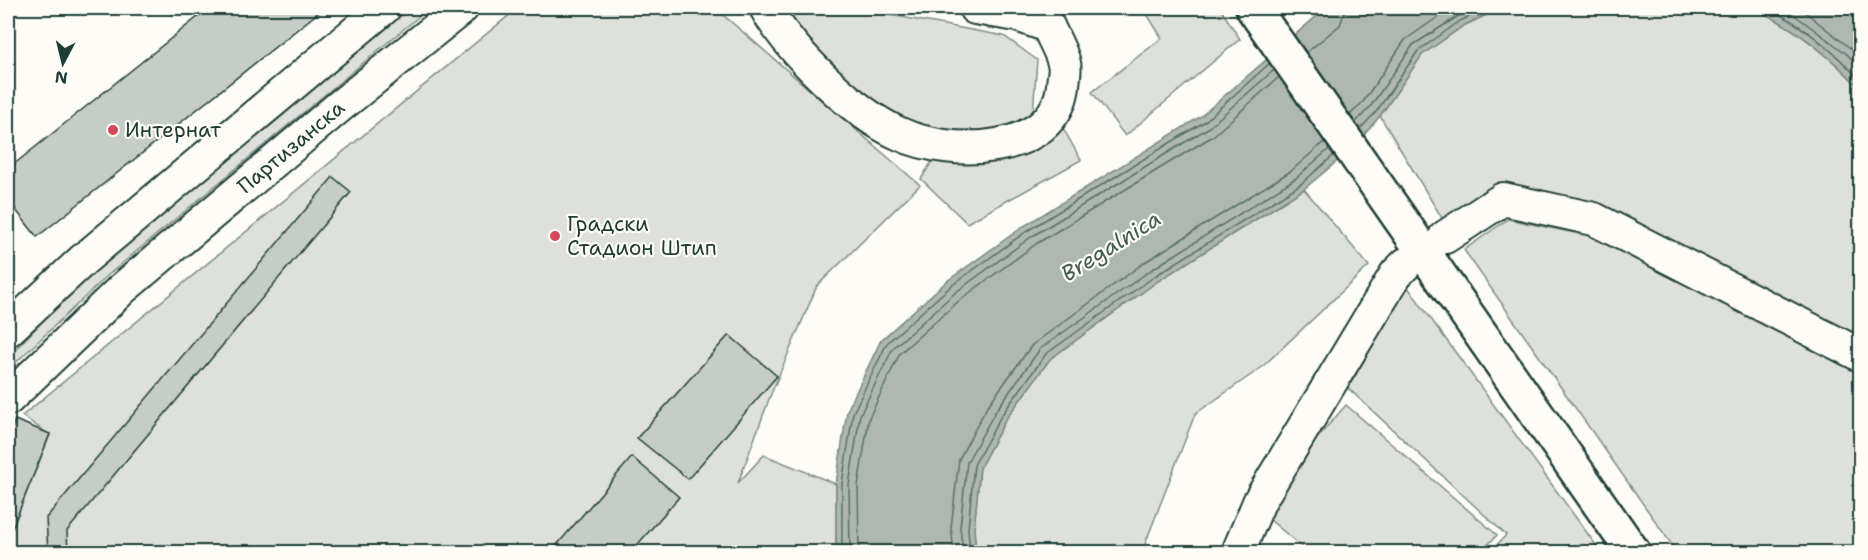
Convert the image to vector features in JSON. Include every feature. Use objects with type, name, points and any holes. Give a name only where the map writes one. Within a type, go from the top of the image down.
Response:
[{"type":"main road","points":[[1253,8],[1634,552]]},
{"type":"street","points":[[8,330],[83,260],[384,8]]},
{"type":"street","name":"Партизанска","points":[[8,399],[122,289],[330,113],[462,8]]},
{"type":"street","points":[[766,8],[799,52],[862,114],[901,135],[956,148],[1004,145],[1042,128],[1061,100],[1065,65],[1048,26],[1017,15],[975,8]]},
{"type":"street","points":[[1445,237],[1503,199],[1593,219],[1860,355]]},
{"type":"street","points":[[1238,552],[1260,500],[1396,274],[1406,264]]},
{"type":"shaded area","points":[[411,8],[429,8],[107,276],[8,370],[8,357],[51,312],[54,301]]},
{"type":"shaded area","name":"Градски Стадион Штип","points":[[518,8],[715,8],[920,185],[817,286],[771,394],[738,483],[764,455],[836,484],[836,552],[8,552],[9,536],[50,435],[22,416]]},
{"type":"shaded area","points":[[776,8],[852,8],[1004,36],[1037,60],[1033,113],[1000,131],[958,134],[905,127],[866,106]]},
{"type":"shaded area","points":[[1143,8],[1220,8],[1240,39],[1125,136],[1092,92],[1162,38]]},
{"type":"shaded area","points":[[1501,8],[1753,8],[1797,33],[1836,65],[1860,88],[1860,341],[1505,189],[1445,223],[1380,116],[1422,55],[1463,26]]},
{"type":"shaded area","points":[[1063,128],[1081,160],[967,223],[921,179],[936,155],[1003,157]]},
{"type":"shaded area","points":[[1304,189],[1369,266],[1261,368],[1195,414],[1142,552],[976,552],[974,529],[980,467],[1006,419],[1050,359],[1158,281]]},
{"type":"shaded area","points":[[1508,219],[1594,237],[1860,374],[1860,552],[1677,552],[1464,250]]},
{"type":"shaded area","points":[[1407,286],[1601,552],[1490,552],[1506,535],[1348,388]]},
{"type":"shaded area","points":[[1346,405],[1497,535],[1481,552],[1308,552],[1256,508]]},
{"type":"water","name":"Bregalnica","points":[[1326,8],[1501,8],[1463,26],[1422,55],[1380,116],[1353,148],[1304,189],[1158,281],[1050,359],[1006,419],[980,467],[974,529],[976,552],[836,552],[836,484],[847,411],[881,340],[947,281],[1024,226],[1200,117]]},
{"type":"water","points":[[1753,8],[1860,8],[1860,88],[1811,43],[1783,24]]},
{"type":"building","name":"Интернат","points":[[209,8],[324,8],[37,237],[8,200],[8,169]]},
{"type":"building","points":[[333,177],[351,192],[67,531],[68,552],[48,552],[46,518]]},
{"type":"building","points":[[729,335],[777,376],[688,479],[637,438]]},
{"type":"building","points":[[15,420],[50,434],[9,536],[8,439]]},
{"type":"building","points":[[632,457],[679,497],[631,552],[551,552]]},
{"type":"place","name":"Интернат","points":[[113,130]]},
{"type":"place","name":"Градски Стадион Штип","points":[[555,236]]}]
